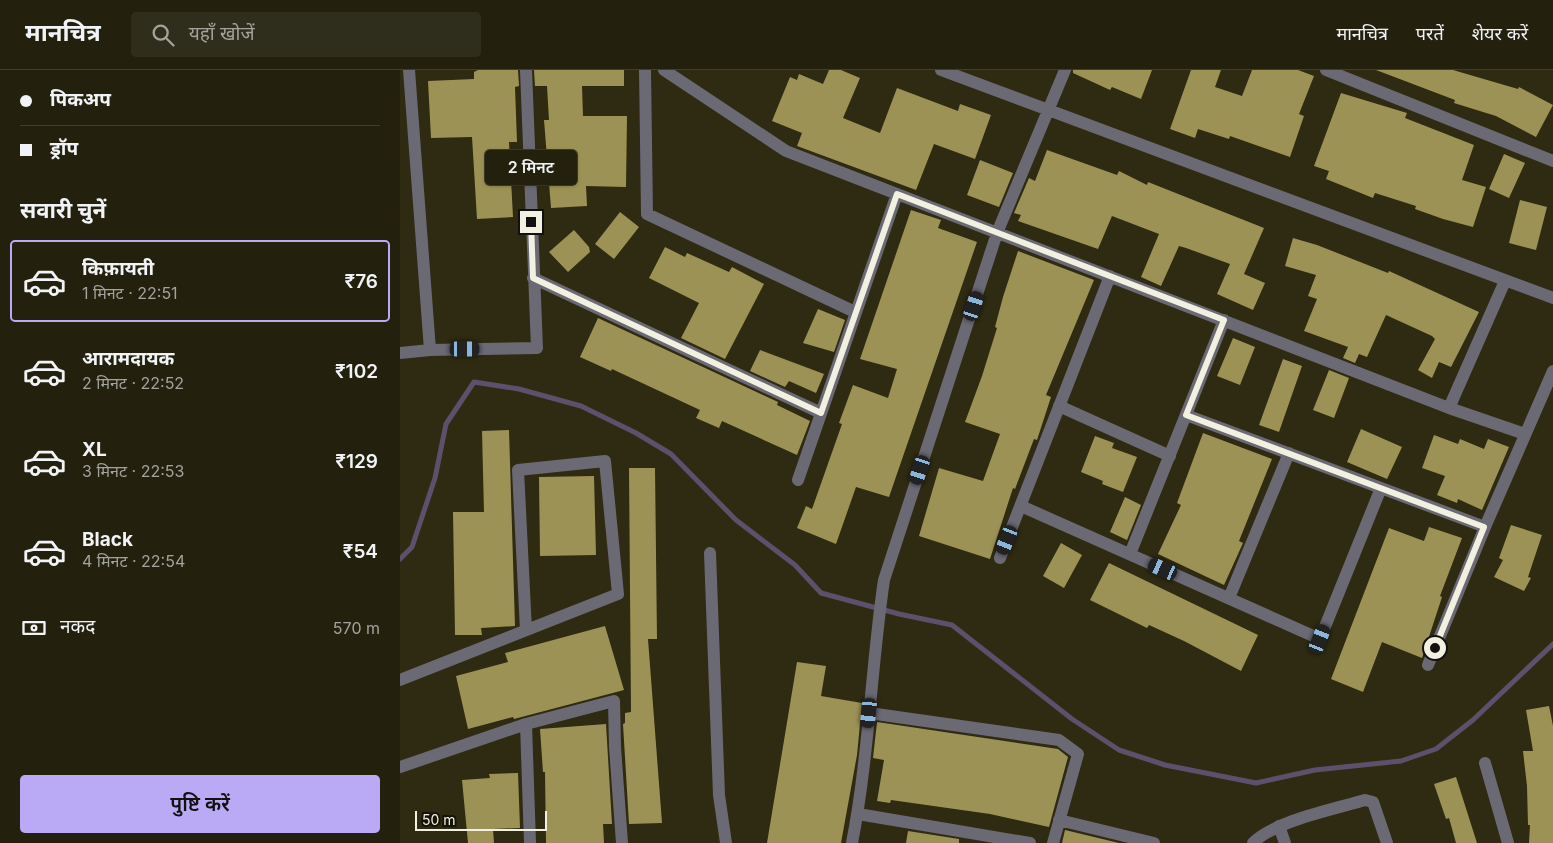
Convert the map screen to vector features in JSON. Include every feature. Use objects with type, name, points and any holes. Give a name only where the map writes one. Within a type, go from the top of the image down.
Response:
[{"type":"street","points":[[409,70],[430,350]]},
{"type":"street","points":[[400,353],[430,350],[537,348],[526,70]]},
{"type":"street","points":[[645,70],[647,214],[855,312]]},
{"type":"street","points":[[664,70],[786,151],[1449,408],[1525,434]]},
{"type":"street","points":[[941,70],[1553,298]]},
{"type":"street","points":[[852,843],[858,814],[875,638],[884,580],[997,233],[1065,70]]},
{"type":"street","points":[[1326,70],[1553,161]]},
{"type":"street","points":[[798,480],[897,194]]},
{"type":"street","points":[[1000,558],[1110,276]]},
{"type":"street","points":[[533,278],[821,413]]},
{"type":"street","points":[[1449,408],[1505,280]]},
{"type":"street","points":[[1130,554],[1224,320]]},
{"type":"street","points":[[1428,665],[1484,527],[1553,371]]},
{"type":"street","points":[[1059,406],[1170,456]]},
{"type":"street","points":[[1186,415],[1484,527]]},
{"type":"street","points":[[1229,598],[1289,453]]},
{"type":"street","points":[[400,680],[618,594],[605,461],[518,470],[526,630]]},
{"type":"street","points":[[1021,506],[1320,639],[1381,488]]},
{"type":"street","points":[[710,553],[719,795],[726,843]]},
{"type":"street","points":[[400,767],[526,724],[614,701],[622,843]]},
{"type":"street","points":[[869,713],[1059,740],[1078,754],[1053,843]]},
{"type":"street","points":[[526,724],[530,843]]},
{"type":"street","points":[[1485,762],[1508,843]]},
{"type":"street","points":[[1253,843],[1259,836],[1279,826],[1370,800],[1374,802],[1388,843]]},
{"type":"street","points":[[858,814],[1030,843]]},
{"type":"street","points":[[1059,820],[1154,843]]},
{"type":"street","points":[[1279,826],[1284,843]]},
{"type":"building","points":[[478,70],[518,70],[519,86],[515,87],[517,142],[509,142],[513,217],[477,219],[472,137],[431,138],[428,81],[474,79],[474,72]]},
{"type":"building","points":[[534,70],[624,70],[624,86],[582,86],[583,116],[627,116],[626,187],[586,186],[587,206],[551,208],[544,120],[549,120],[547,86],[535,86]]},
{"type":"building","points":[[829,70],[841,70],[860,78],[843,118],[880,133],[897,88],[958,111],[960,104],[991,115],[975,159],[934,144],[916,190],[797,146],[802,133],[772,121],[790,77],[797,80],[799,74],[823,84]]},
{"type":"building","points":[[1073,70],[1152,70],[1141,99],[1112,87],[1110,90],[1073,73]]},
{"type":"building","points":[[1191,70],[1221,70],[1215,87],[1242,96],[1252,70],[1298,70],[1314,76],[1299,114],[1304,116],[1290,157],[1230,136],[1229,139],[1198,129],[1195,138],[1170,129]]},
{"type":"building","points":[[1376,70],[1453,70],[1518,89],[1519,87],[1553,105],[1536,137],[1496,116],[1454,103],[1455,100]]},
{"type":"building","points":[[1341,93],[1407,113],[1405,118],[1474,145],[1462,180],[1486,187],[1473,227],[1443,219],[1415,209],[1416,206],[1375,193],[1373,198],[1326,179],[1329,171],[1314,166]]},
{"type":"building","points":[[1047,150],[1117,175],[1119,171],[1147,185],[1148,182],[1264,228],[1244,274],[1265,283],[1253,310],[1217,294],[1230,264],[1186,248],[1179,246],[1161,286],[1141,277],[1159,234],[1112,216],[1098,249],[1018,221],[1021,215],[1014,213],[1029,178],[1035,181]]},
{"type":"building","points":[[1504,154],[1525,163],[1509,198],[1489,189]]},
{"type":"building","points":[[980,160],[1013,173],[999,207],[967,195]]},
{"type":"building","points":[[1520,200],[1547,207],[1536,250],[1509,243]]},
{"type":"building","points":[[911,210],[941,220],[938,228],[977,242],[889,497],[856,487],[836,544],[797,528],[806,506],[812,509],[842,424],[839,423],[853,385],[888,398],[897,369],[860,359]]},
{"type":"building","points":[[620,212],[639,227],[614,259],[595,244]]},
{"type":"building","points":[[574,230],[589,247],[590,252],[568,272],[549,252]]},
{"type":"building","points":[[1293,238],[1317,245],[1388,273],[1389,271],[1479,312],[1451,367],[1439,362],[1432,378],[1418,370],[1435,339],[1386,315],[1367,357],[1359,354],[1355,363],[1343,358],[1348,347],[1304,331],[1317,299],[1308,296],[1316,275],[1285,266]]},
{"type":"building","points":[[665,247],[685,257],[687,253],[729,272],[732,267],[764,284],[725,359],[681,338],[699,303],[649,278]]},
{"type":"building","points":[[1018,251],[1094,280],[1046,395],[1051,397],[1037,440],[1034,439],[1015,489],[1013,488],[990,559],[919,536],[939,468],[983,481],[1000,434],[965,422],[997,328],[995,327],[1003,297]]},
{"type":"building","points":[[818,309],[845,320],[834,352],[803,343]]},
{"type":"building","points":[[598,318],[778,402],[777,405],[810,421],[797,455],[722,421],[719,428],[696,418],[700,410],[612,369],[611,371],[580,357]]},
{"type":"building","points":[[1233,338],[1255,347],[1240,385],[1217,376]]},
{"type":"building","points":[[760,350],[824,374],[816,393],[789,381],[785,387],[750,371]]},
{"type":"building","points":[[1283,359],[1302,366],[1279,432],[1259,425]]},
{"type":"building","points":[[1329,370],[1349,378],[1334,418],[1313,410]]},
{"type":"building","points":[[1361,429],[1402,447],[1387,479],[1347,462]]},
{"type":"building","points":[[509,430],[515,626],[481,628],[482,635],[455,635],[453,512],[484,512],[482,431]]},
{"type":"building","points":[[1203,433],[1272,459],[1239,541],[1243,543],[1224,585],[1158,554],[1181,505],[1177,503]]},
{"type":"building","points":[[1434,435],[1458,444],[1460,439],[1484,449],[1488,439],[1509,447],[1482,510],[1458,499],[1457,503],[1437,495],[1445,476],[1422,468]]},
{"type":"building","points":[[1095,436],[1114,443],[1112,448],[1137,457],[1123,492],[1102,484],[1103,481],[1081,472]]},
{"type":"building","points":[[629,468],[655,468],[657,639],[648,639],[662,823],[629,824],[623,724],[625,723],[625,713],[631,712]]},
{"type":"building","points":[[594,476],[596,555],[540,556],[539,477]]},
{"type":"building","points":[[1125,497],[1141,505],[1127,540],[1110,532]]},
{"type":"building","points":[[1511,525],[1542,535],[1528,577],[1531,578],[1524,591],[1494,577],[1503,560],[1499,558]]},
{"type":"building","points":[[1429,527],[1462,538],[1440,596],[1442,597],[1422,658],[1382,642],[1363,692],[1331,679],[1389,528],[1424,541]]},
{"type":"building","points":[[1061,543],[1082,555],[1064,588],[1043,576]]},
{"type":"building","points":[[1109,563],[1258,635],[1241,671],[1184,641],[1149,625],[1147,628],[1090,600]]},
{"type":"building","points":[[605,626],[624,690],[468,729],[456,676],[508,662],[505,653]]},
{"type":"building","points":[[797,662],[826,666],[821,696],[862,703],[857,755],[841,843],[767,843]]},
{"type":"building","points":[[1549,706],[1553,726],[1553,843],[1529,843],[1530,825],[1528,825],[1527,786],[1523,751],[1533,751],[1526,710]]},
{"type":"building","points":[[877,722],[1058,749],[1068,757],[1049,827],[990,814],[891,800],[890,803],[877,801],[884,760],[873,758]]},
{"type":"building","points":[[606,724],[612,824],[603,824],[604,843],[546,843],[545,772],[543,772],[540,729]]},
{"type":"building","points":[[518,773],[520,828],[493,829],[494,843],[468,843],[462,780],[490,778],[489,774]]},
{"type":"building","points":[[1456,777],[1477,843],[1456,843],[1449,818],[1446,819],[1434,784]]},
{"type":"building","points":[[1065,830],[1119,843],[1062,843]]},
{"type":"building","points":[[908,831],[959,839],[959,843],[906,843]]},
{"type":"waterway","points":[[400,559],[412,547],[435,478],[446,424],[474,382],[519,389],[581,406],[636,433],[671,454],[736,520],[795,565],[821,593],[899,614],[952,625],[1072,719],[1119,750],[1165,765],[1256,783],[1315,770],[1401,761],[1436,749],[1473,720],[1553,644]]},
{"type":"route","points":[[531,222],[533,278],[821,413],[897,194],[1224,320],[1186,415],[1484,527],[1435,648]]}]
